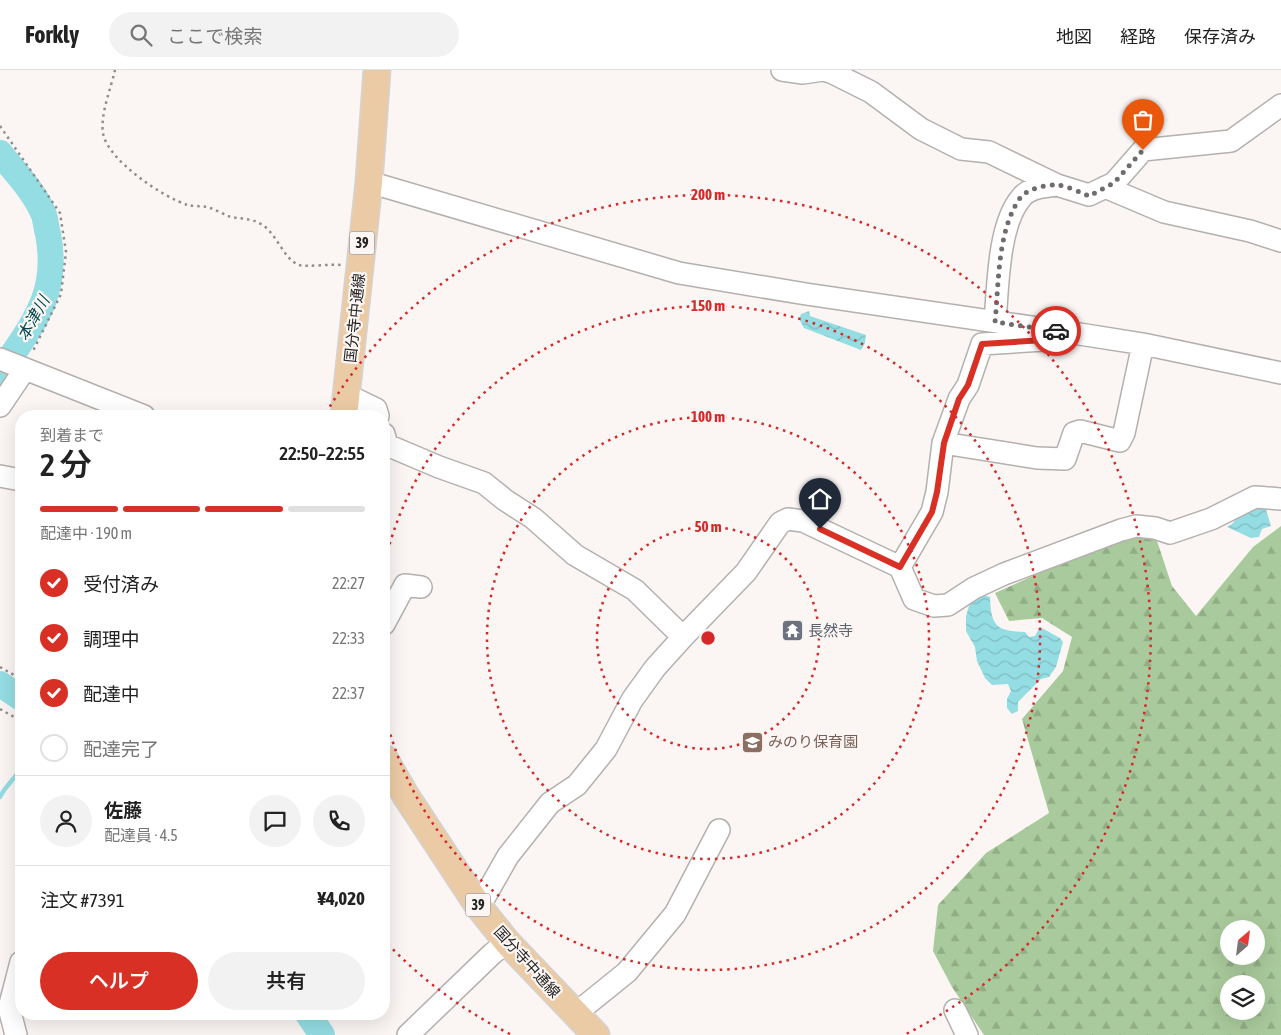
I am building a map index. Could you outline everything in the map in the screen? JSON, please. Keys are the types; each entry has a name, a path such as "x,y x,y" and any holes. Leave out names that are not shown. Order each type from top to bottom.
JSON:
{"main road":[{"name":"国分寺中通線","path":"346,406 377,70"},
{"name":"国分寺中通線","path":"390,768 479,907 507,942 596,1035"}],"street":[{"path":"782,70 803,73 823,70 832,71 871,92 921,129 961,149 989,152 1057,185 1089,196 1114,183 1143,150 1231,140 1281,105"},
{"path":"368,182 679,273 806,294 1143,344 1281,373"},
{"path":"995,322 1003,241 1010,219 1021,197 1034,188 1057,185"},
{"path":"1105,187 1164,212 1250,231 1281,241"},
{"path":"900,567 932,512 944,443 959,399 968,385 982,344 1044,340 1062,332"},
{"path":"944,443 1037,458 1065,459 1074,433 1080,431 1120,441 1124,433 1143,344"},
{"path":"0,406 14,365 129,410"},
{"path":"346,406 376,410"},
{"path":"390,446 484,483 505,500 533,518 575,555 635,590 683,636"},
{"path":"0,476 15,479"},
{"path":"479,907 508,856 550,803 577,786 606,749 632,700 655,668 683,636 746,572 780,523 788,519 803,521 900,567 914,599 934,606 948,605 974,588 1004,574 1121,530 1136,526 1155,528 1170,533 1211,519 1255,497 1281,499"},
{"path":"390,613 405,585 421,587"},
{"path":"575,1014 626,972 675,914 719,830"},
{"path":"408,1035 492,954 507,942"},
{"path":"15,985 9,1008 16,1035"},
{"path":"955,1010 967,1035"}],"path":[{"path":"115,70 102,122 103,136 123,164 165,196 189,205 209,207 231,217 246,218 262,224 276,238 291,260 301,266 328,264 360,266"},
{"path":"0,126 60,213 66,252 61,294 14,365"},
{"path":"0,667 15,676"},
{"path":"0,709 15,718"}],"green space":[{"path":"1281,526 1281,1035 984,1035 952,987 933,951 938,905 986,853 1049,813 1022,719 1063,671 1072,637 1042,618 1009,621 995,593 1122,536 1156,538 1172,586 1196,616 1253,547"}],"water":[{"path":"809,311 810,316 866,335 865,343 861,350 804,328 799,319 801,314"},
{"path":"1260,504 1265,506 1271,526 1262,529 1259,537 1251,538 1227,527 1237,518"},
{"path":"983,595 990,597 994,621 1001,628 1025,632 1029,637 1035,636 1040,627 1060,638 1063,642 1056,667 1049,677 1041,679 1018,702 1018,711 1012,714 1007,708 1007,699 1011,691 1008,684 992,685 985,678 977,661 975,647 966,631 966,616 969,606 974,598"}],"waterway":[{"name":"本津川","path":"0,153 24,182 44,215 51,256 50,275 40,309 0,373"},
{"name":"本津川","path":"0,684 15,694"},
{"path":"0,797 15,776"},
{"name":"本津川","path":"312,1020 322,1035"}],"way so far":[{"path":"1056,331 995,322 1003,241 1010,219 1021,197 1034,188 1057,185 1089,196 1114,183 1143,150"}],"place":[{"name":"長然寺","path":"792,631"},
{"name":"みのり保育園","path":"752,742"}],"route":[{"path":"820,529 900,567 932,512 944,443 959,399 968,385 982,344 1044,340 1062,332 1056,331"}]}
